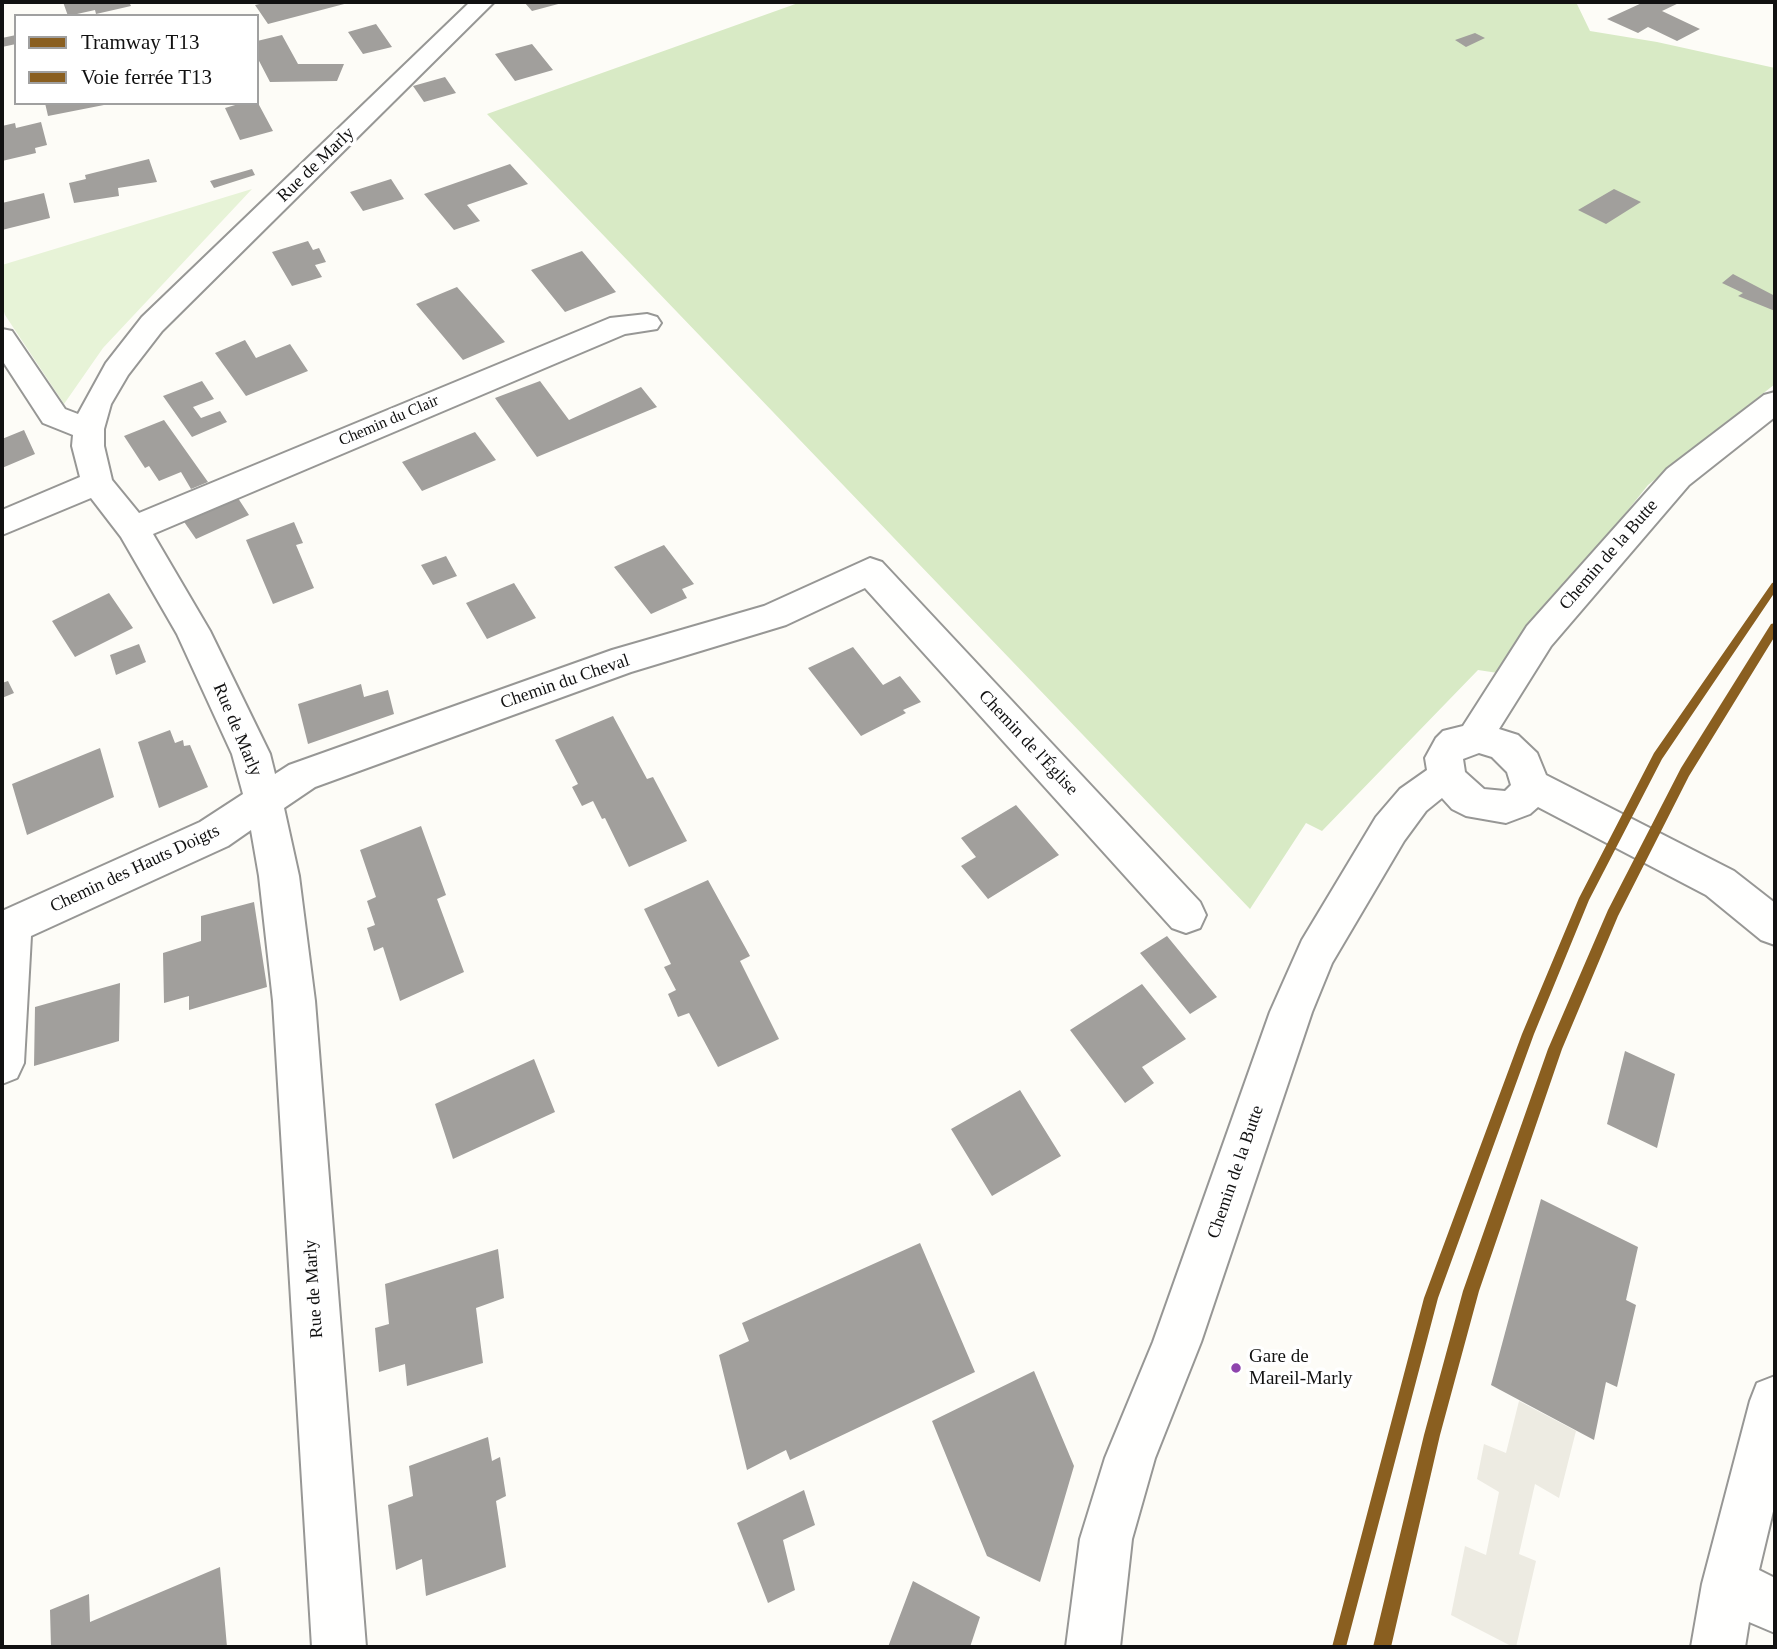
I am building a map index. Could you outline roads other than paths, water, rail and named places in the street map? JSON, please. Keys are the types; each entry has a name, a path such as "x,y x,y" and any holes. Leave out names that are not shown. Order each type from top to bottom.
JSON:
{"street":[{"name":"Rue de Marly","path":"339,1647 294,1001 279,876 264,801 251,754 193,631 133,529 97,483 88,446 89,429 96,404 116,370 152,324 483,2"},
{"name":"Chemin du Clair","path":"133,529 620,325 647,323"},
{"path":"2,338 54,416 89,429"},
{"name":"Chemin de la Butte","path":"1479,738 1481,725 1539,635 1678,477 1775,402"},
{"path":"2,523 97,483"},
{"name":"Chemin du Cheval","path":"264,801 302,776 600,668 774,616 870,570"},
{"name":"Chemin de l'Église","path":"870,570 1186,915"},
{"path":"1479,738 1505,746 1524,764 1530,785 1526,795 1517,803 1493,808 1465,798 1447,778 1444,758 1448,749 1456,742 1479,738"},
{"name":"Chemin de la Butte","path":"1094,1626 1106,1539 1130,1458 1177,1342 1291,1012 1316,953 1390,829 1413,800 1432,784 1447,778"},
{"path":"1530,785 1720,883 1775,927"},
{"name":"Chemin des Hauts Doigts","path":"6,928 214,834 264,801"},
{"path":"2,1063 6,928"},
{"path":"1718,1647 1729,1584 1775,1401"},
{"path":"1729,1584 1775,1606"}],"tram line":[{"name":"T13","path":"1339,1647 1431,1298 1528,1034 1584,898 1658,756 1775,585"}],"rail line":[{"name":"T13","path":"1382,1647 1432,1435 1471,1291 1555,1049 1613,914 1685,772 1775,627"}],"place":[{"name":"Gare de Mareil-Marly","path":"1236,1368"}]}
